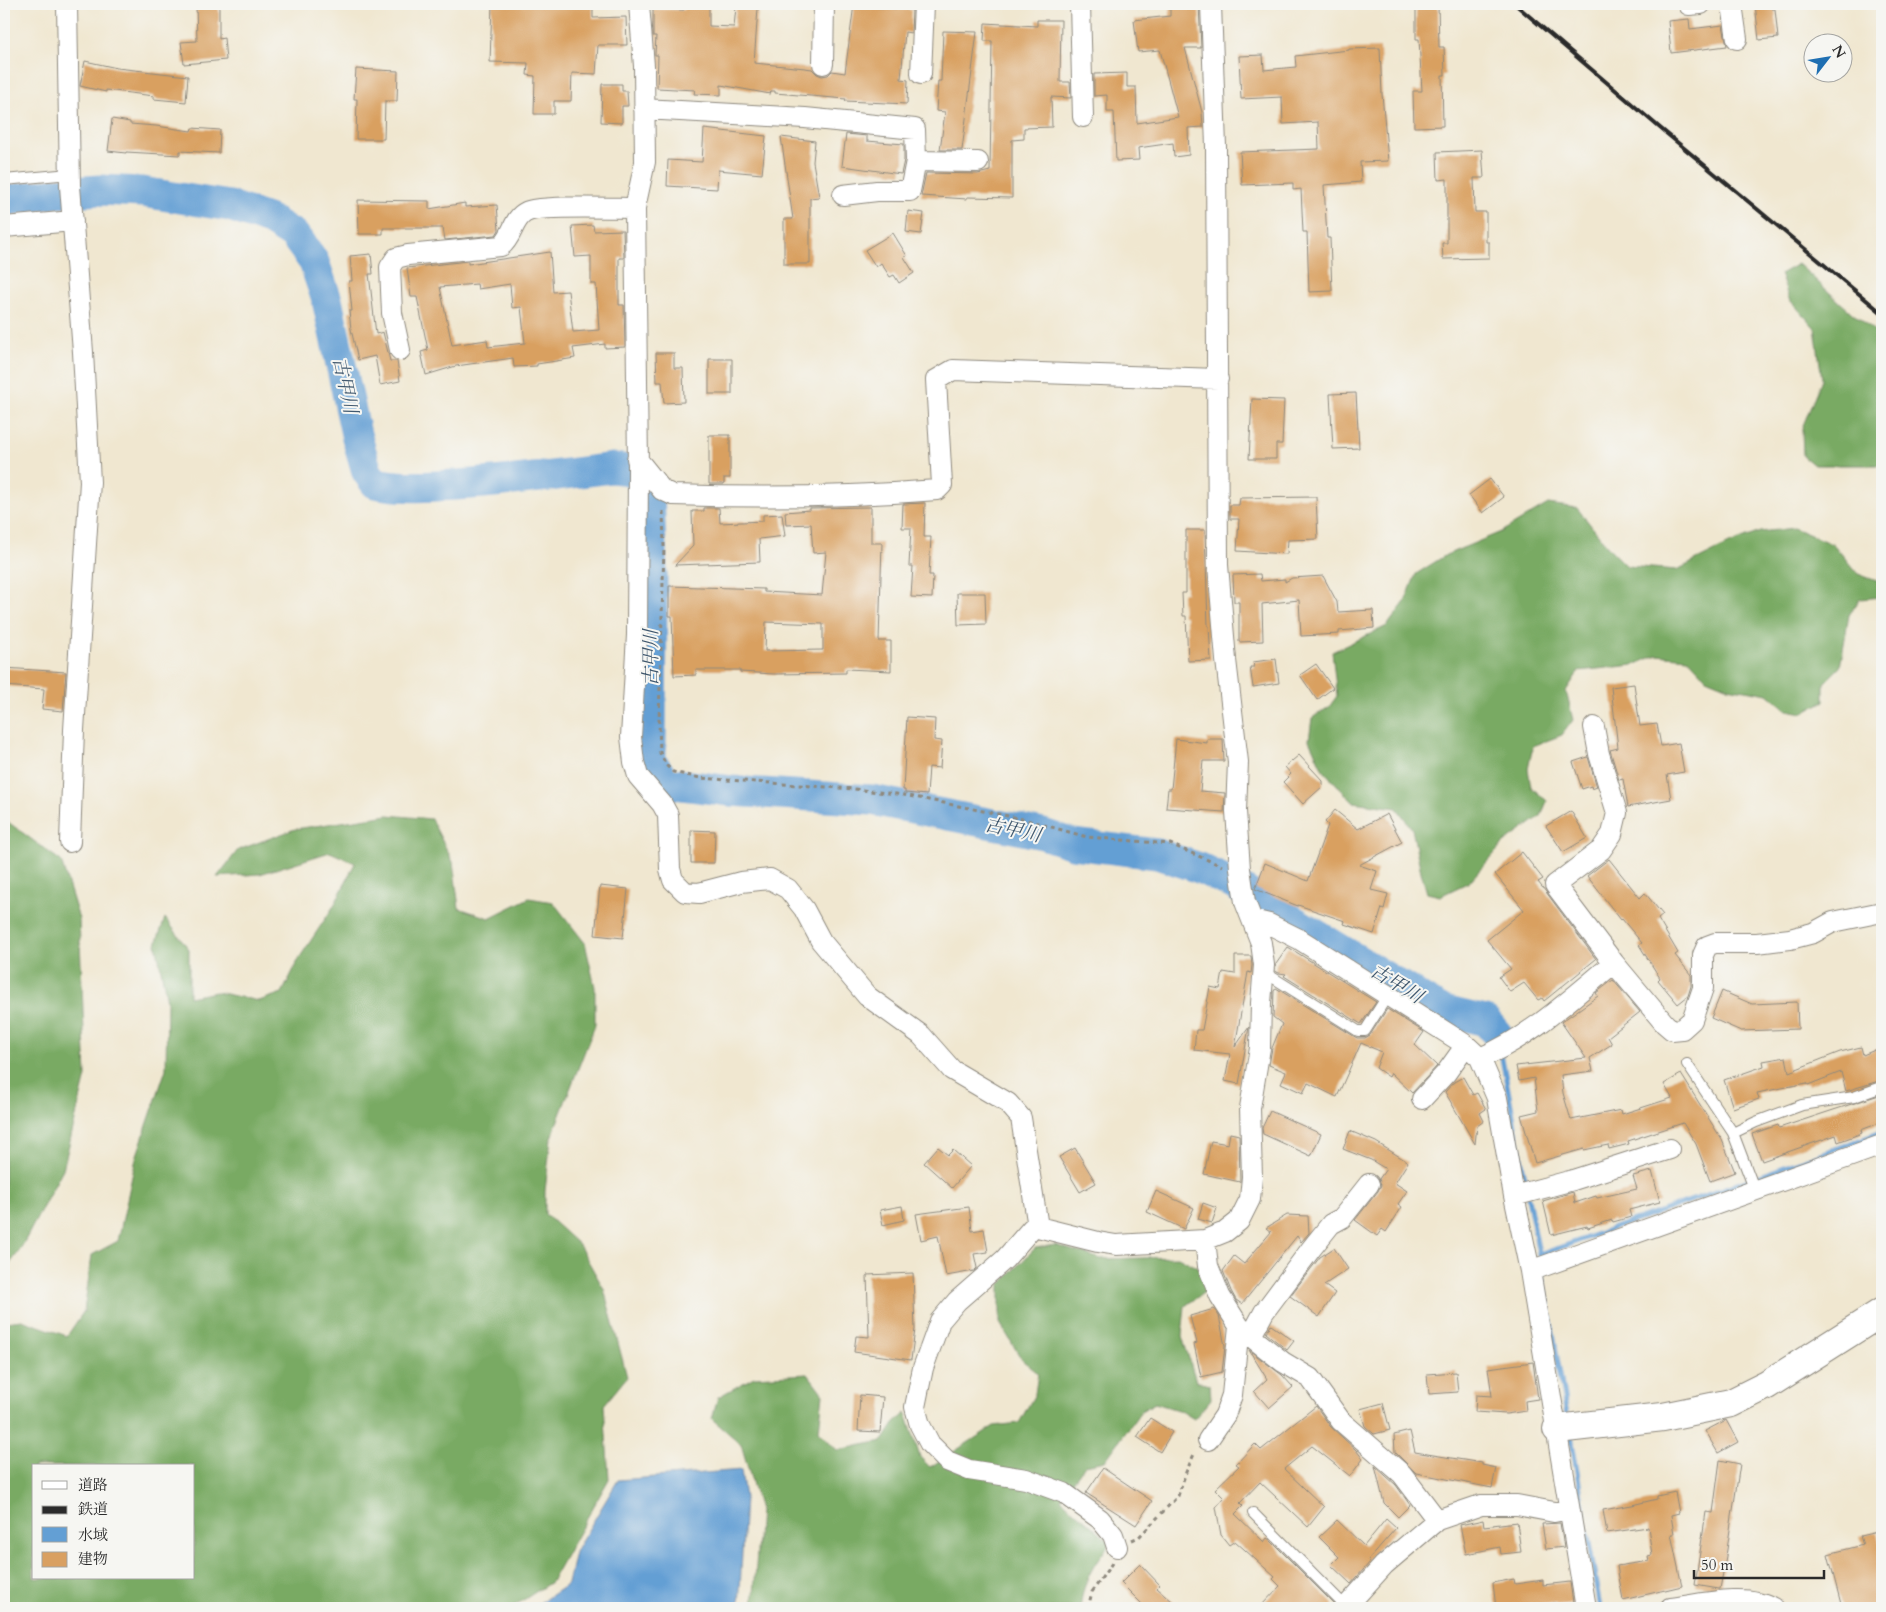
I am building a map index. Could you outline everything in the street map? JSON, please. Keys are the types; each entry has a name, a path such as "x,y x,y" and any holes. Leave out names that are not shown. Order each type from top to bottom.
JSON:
{"street":[{"path":"68,4 71,196 83,352 90,482 74,730 70,842"},
{"path":"639,4 644,66 644,162 635,208 638,459 637,635 632,737 634,762 638,776 662,804 668,815 670,869 673,880 685,892 699,893 741,882 770,879 788,889 804,909 821,941 867,996 921,1035 952,1070 1008,1103 1021,1118 1038,1227"},
{"path":"823,64 824,4"},
{"path":"921,74 924,4"},
{"path":"1080,4 1083,117"},
{"path":"1117,1547 1113,1535 1100,1519 1064,1493 1026,1479 969,1470 947,1462 930,1444 920,1425 915,1407 923,1368 940,1321 957,1301 1005,1259 1032,1228 1038,1227 1116,1245 1205,1240 1225,1232 1239,1222 1250,1199 1252,1177 1250,1108 1260,1048 1264,965 1261,943 1245,902 1240,869 1236,811 1238,762 1226,660 1218,566 1216,147 1211,4"},
{"path":"1732,4 1737,39"},
{"path":"644,109 805,118 915,129 916,160 910,191 877,191 843,195"},
{"path":"916,160 978,162"},
{"path":"4,227 71,196"},
{"path":"400,350 392,313 390,267 396,258 408,255 500,246 508,240 515,223 525,212 542,209 635,208"},
{"path":"638,459 662,490 672,494 754,498 843,496 937,490 942,484 936,380 953,370 1218,378"},
{"path":"1594,727 1599,754 1617,813 1612,834 1601,850 1555,884 1614,963 1672,1030 1682,1029 1692,1020 1703,988 1703,955 1707,946 1715,943 1757,943 1790,939 1813,933 1833,922 1882,912"},
{"path":"1252,920 1269,924 1299,939 1473,1051 1497,1098 1514,1196 1530,1271 1586,1608"},
{"path":"1422,1099 1446,1073 1473,1051 1509,1045 1529,1032 1614,963"},
{"path":"1530,1271 1882,1145"},
{"path":"1514,1196 1573,1180 1670,1148"},
{"path":"1208,1440 1225,1414 1232,1395 1245,1331 1264,1312 1331,1224 1342,1218 1369,1184"},
{"path":"1205,1240 1208,1266 1220,1296 1245,1331 1283,1362 1310,1378 1341,1421 1402,1474 1437,1520"},
{"path":"1557,1428 1663,1417 1731,1403 1767,1385 1882,1312"},
{"path":"1346,1607 1384,1565 1437,1520 1481,1505 1518,1504 1554,1512 1569,1509"},
{"path":"1671,1608 1747,1599 1773,1608"}],"lane":[{"path":"4,180 71,196"},
{"path":"1263,976 1272,977 1358,1031 1365,1031 1388,996"},
{"path":"1687,1064 1733,1133 1755,1191"},
{"path":"1733,1133 1756,1122 1802,1105 1854,1097 1882,1086"},
{"path":"1253,1513 1346,1607"}],"path":[{"path":"662,490 664,547 659,721 660,753 666,765 674,772 700,778 854,788 904,794 1023,819 1087,837 1170,844 1229,868 1240,869"},
{"path":"1088,1608 1092,1592 1112,1564 1117,1547 1139,1537 1178,1496 1194,1453 1208,1440"}],"green space":[{"path":"1798,264 1852,313 1882,336 1882,465 1814,465 1803,456 1802,428 1822,379 1815,328 1789,299 1780,274"},
{"path":"1548,504 1577,508 1609,548 1627,566 1677,570 1729,544 1760,532 1794,528 1834,545 1858,574 1882,583 1882,597 1860,599 1849,615 1840,667 1824,683 1824,701 1803,713 1787,710 1768,694 1728,687 1706,678 1688,658 1657,655 1634,665 1579,671 1566,691 1573,720 1562,735 1533,746 1528,769 1531,787 1547,801 1541,816 1504,843 1469,882 1440,896 1427,893 1412,829 1397,808 1353,802 1323,770 1309,740 1312,718 1329,707 1337,696 1332,652 1387,626 1405,602 1416,574 1446,555 1501,532"},
{"path":"388,815 431,819 453,862 459,908 489,918 529,898 553,902 585,943 595,987 595,1025 551,1138 545,1191 545,1214 579,1245 604,1289 627,1377 604,1405 609,1479 551,1582 511,1608 4,1608 4,1322 22,1320 67,1336 84,1311 92,1255 118,1241 136,1158 166,1069 167,1001 156,944 165,918 189,949 189,997 216,992 259,1001 282,993 300,957 335,904 355,863 330,852 260,874 217,877 238,850 295,829"},
{"path":"4,819 61,861 79,919 86,1076 63,1169 20,1250 4,1272"},
{"path":"1055,1245 1101,1259 1178,1257 1197,1267 1206,1291 1185,1306 1182,1336 1196,1381 1210,1384 1211,1399 1194,1419 1181,1411 1155,1403 1141,1411 1105,1461 1085,1465 1061,1499 1111,1543 1090,1573 1080,1608 753,1608 760,1510 741,1444 712,1419 718,1397 754,1377 808,1374 823,1394 819,1431 837,1450 883,1441 894,1424 906,1413 920,1457 930,1467 994,1426 1019,1423 1035,1394 1038,1373 1022,1360 1000,1323 1000,1285 1035,1248"}],"water":[{"path":"741,1470 745,1498 739,1608 532,1608 568,1584 575,1552 618,1480"}],"building":[{"path":"196,4 219,4 219,39 224,38 226,60 184,64 181,42 197,41"},
{"path":"492,4 593,4 593,18 626,17 627,45 598,45 596,74 572,73 571,101 554,101 554,114 534,114 535,76 527,75 528,63 490,62"},
{"path":"685,4 709,4 709,26 734,27 736,7 758,8 754,63 812,69 822,76 828,75 832,71 845,73 854,4 871,4 871,7 912,10 911,33 905,32 901,79 908,80 907,104 845,101 846,99 775,93 775,91 771,91 770,94 721,85 721,95 694,94 695,90 657,88 658,55 655,55 656,36 653,36 653,9 684,10"},
{"path":"1170,4 1199,4 1201,48 1185,48 1202,112 1203,127 1188,128 1189,155 1174,157 1173,143 1138,148 1139,160 1116,161 1114,112 1107,112 1107,95 1094,96 1094,74 1127,73 1127,87 1136,87 1137,123 1178,117 1160,50 1138,52 1134,20 1170,16"},
{"path":"1416,4 1438,4 1439,47 1444,47 1445,75 1442,75 1443,126 1414,127 1413,91 1422,91 1419,39 1416,39"},
{"path":"1755,4 1772,4 1772,9 1775,9 1778,38 1759,40"},
{"path":"1689,19 1690,29 1723,25 1727,46 1671,53 1668,21"},
{"path":"1037,20 1061,20 1060,82 1070,82 1071,98 1051,97 1052,127 1024,128 1024,139 1012,140 1012,198 967,197 967,199 921,196 926,173 978,174 990,171 992,41 984,41 985,23 1037,26"},
{"path":"943,31 977,32 962,150 940,150 945,112 936,111 938,81 941,81"},
{"path":"1380,48 1388,161 1360,162 1361,182 1324,185 1327,238 1330,238 1332,291 1309,292 1307,232 1303,232 1301,189 1293,190 1293,183 1242,185 1240,152 1319,149 1318,122 1283,124 1282,97 1241,99 1239,56 1263,55 1264,70 1296,67 1295,56 1349,49"},
{"path":"85,61 117,68 188,76 186,102 154,99 154,96 106,90 106,92 80,86"},
{"path":"356,69 398,71 397,101 385,101 384,139 356,139 357,99 354,99"},
{"path":"602,84 622,84 622,91 627,91 628,106 622,106 622,123 601,122"},
{"path":"112,119 130,122 130,124 191,131 192,128 220,130 219,153 180,151 180,155 108,151"},
{"path":"704,129 766,136 762,174 718,170 717,189 667,186 668,160 702,162"},
{"path":"846,134 867,136 867,141 904,144 904,160 901,174 842,166"},
{"path":"781,137 815,141 813,162 819,197 810,198 810,264 784,264 784,219 793,219"},
{"path":"1482,150 1484,178 1474,178 1475,212 1486,212 1486,242 1489,242 1489,258 1443,259 1442,243 1447,243 1447,179 1438,180 1437,152"},
{"path":"358,200 429,201 429,209 465,203 465,207 497,205 499,230 496,235 445,240 443,228 383,228 383,234 359,234"},
{"path":"908,211 924,213 921,234 906,232"},
{"path":"593,225 594,231 623,230 624,258 619,258 619,305 624,305 625,347 605,348 605,344 573,348 575,358 537,364 537,366 514,367 513,358 456,366 426,375 421,352 428,350 417,297 411,297 407,268 468,261 468,264 550,252 553,292 568,291 573,332 599,330 596,284 591,284 591,256 575,257 572,226","holes":["477,284 478,289 510,284 512,308 521,307 525,343 488,347 487,340 452,345 440,287"]},
{"path":"893,233 907,256 904,257 914,273 899,283 894,275 890,277 881,263 876,267 865,250"},
{"path":"371,254 373,274 369,274 376,334 383,332 390,361 397,361 400,381 380,385 375,356 358,360 349,311 352,311 349,281 352,281 350,256"},
{"path":"656,353 674,353 674,368 683,368 684,402 664,403 662,382 657,382"},
{"path":"709,359 732,359 732,394 709,394"},
{"path":"1356,393 1359,448 1333,449 1330,394"},
{"path":"1252,399 1284,400 1282,444 1276,444 1276,459 1249,459"},
{"path":"709,435 730,435 730,478 724,478 724,484 709,484"},
{"path":"1490,479 1504,497 1483,513 1469,495"},
{"path":"1316,497 1318,539 1288,540 1287,554 1237,551 1239,519 1230,519 1230,505 1239,505 1240,498"},
{"path":"925,503 924,537 931,537 929,575 933,575 932,598 911,597 913,566 909,566 911,528 902,528 903,504"},
{"path":"871,507 871,543 882,543 879,641 891,641 891,671 846,669 846,673 774,674 740,672 740,670 696,670 696,675 674,676 672,616 669,616 669,586 764,589 764,592 822,595 826,552 813,553 811,524 786,525 785,512 810,510 810,508","holes":["766,622 823,624 823,650 765,651"]},
{"path":"704,508 719,508 720,523 763,521 763,515 782,514 785,536 759,539 760,562 675,565 693,546 692,511 704,511"},
{"path":"1186,530 1205,530 1211,660 1188,661 1186,616 1183,616 1182,593 1186,593"},
{"path":"1260,574 1261,581 1285,579 1285,582 1292,578 1323,576 1337,602 1338,612 1373,610 1374,628 1339,631 1339,634 1301,636 1299,600 1262,604 1263,641 1239,642 1239,602 1234,602 1233,575"},
{"path":"957,593 985,593 986,624 958,625"},
{"path":"1276,659 1279,683 1253,687 1250,667 1254,667 1253,662"},
{"path":"1316,664 1333,688 1317,700 1300,675"},
{"path":"4,668 66,672 63,711 42,709 44,689 4,686"},
{"path":"1634,684 1640,726 1657,724 1661,746 1679,743 1684,772 1667,775 1671,799 1628,807 1623,779 1619,780 1610,750 1618,748 1611,687"},
{"path":"907,717 935,719 934,740 942,741 940,768 929,767 927,795 905,793 905,790 903,790"},
{"path":"1176,739 1207,743 1207,739 1223,739 1224,761 1203,761 1200,791 1225,793 1224,812 1166,808 1168,789 1171,789"},
{"path":"1299,755 1323,781 1323,786 1303,804 1283,782 1291,774 1285,767"},
{"path":"1588,757 1597,787 1592,789 1591,786 1582,789 1573,762"},
{"path":"1335,810 1358,829 1387,814 1402,842 1359,865 1377,871 1371,890 1388,894 1374,934 1344,924 1345,921 1298,906 1255,889 1265,863 1308,881 1328,825 1325,822"},
{"path":"1571,811 1587,838 1563,852 1546,826"},
{"path":"691,830 715,831 714,863 691,863"},
{"path":"1522,852 1543,879 1538,882 1596,959 1544,1001 1542,998 1538,1000 1524,983 1510,992 1499,977 1511,969 1487,940 1524,910 1495,874"},
{"path":"1609,859 1640,898 1645,893 1663,915 1658,919 1678,953 1675,955 1691,975 1691,986 1688,996 1678,1004 1658,980 1660,978 1639,945 1642,943 1621,920 1587,876"},
{"path":"600,886 628,889 623,938 595,935"},
{"path":"1288,947 1376,1002 1361,1024 1284,976 1286,974 1275,971 1276,964"},
{"path":"1235,956 1251,956 1252,965 1251,973 1248,972 1235,1047 1249,1027 1239,1084 1225,1081 1230,1054 1194,1050 1196,1030 1202,1030 1210,987 1220,989 1223,972 1235,974"},
{"path":"1613,980 1640,1012 1608,1037 1612,1044 1590,1058 1593,1071 1561,1075 1563,1093 1571,1120 1621,1110 1622,1114 1672,1098 1664,1084 1681,1074 1722,1140 1735,1172 1710,1181 1696,1144 1683,1123 1628,1141 1629,1144 1609,1149 1608,1145 1584,1149 1535,1163 1521,1115 1538,1111 1534,1078 1519,1081 1516,1066 1586,1058 1561,1022 1598,996 1596,993"},
{"path":"1276,988 1357,1038 1365,1038 1370,1035 1387,1009 1424,1032 1415,1045 1437,1066 1412,1093 1391,1073 1389,1077 1376,1068 1382,1052 1361,1043 1337,1097 1308,1083 1303,1093 1281,1083 1286,1072 1269,1065 1272,1048 1282,1024 1273,1017 1274,991"},
{"path":"1722,991 1752,1004 1797,1002 1798,1029 1741,1031 1711,1018"},
{"path":"1861,1047 1863,1055 1882,1047 1882,1080 1846,1091 1841,1072 1808,1085 1807,1083 1757,1093 1759,1099 1733,1108 1724,1080 1764,1066 1763,1061 1786,1057 1789,1072 1840,1052"},
{"path":"1463,1077 1473,1095 1477,1093 1486,1109 1480,1113 1484,1121 1477,1126 1475,1144 1445,1092 1454,1082"},
{"path":"1882,1094 1882,1122 1861,1130 1862,1133 1838,1142 1836,1135 1762,1161 1752,1134 1778,1125 1779,1128"},
{"path":"1270,1111 1321,1134 1311,1156 1263,1134 1262,1128"},
{"path":"1350,1131 1376,1142 1408,1162 1395,1183 1407,1191 1398,1204 1402,1207 1386,1232 1382,1229 1377,1236 1355,1220 1378,1191 1381,1185 1379,1179 1386,1169 1371,1160 1343,1149"},
{"path":"1230,1133 1239,1135 1240,1182 1204,1174 1211,1141 1228,1144"},
{"path":"938,1147 948,1155 953,1150 971,1166 952,1188 924,1163"},
{"path":"1075,1148 1096,1183 1080,1192 1059,1157"},
{"path":"1652,1171 1660,1202 1629,1210 1631,1217 1551,1235 1543,1201 1573,1192 1575,1203 1596,1196 1597,1198 1637,1189 1633,1176"},
{"path":"1156,1191 1194,1208 1184,1229 1147,1212"},
{"path":"1203,1203 1217,1208 1212,1223 1198,1219"},
{"path":"902,1206 904,1220 883,1225 880,1210"},
{"path":"969,1207 972,1231 984,1229 988,1252 974,1254 977,1268 974,1271 946,1276 938,1236 921,1240 916,1214"},
{"path":"1287,1215 1308,1216 1309,1233 1301,1242 1297,1236 1242,1304 1236,1300 1223,1271 1234,1256 1244,1264 1271,1232 1266,1228"},
{"path":"1334,1248 1348,1269 1324,1285 1335,1293 1319,1317 1290,1296 1320,1257"},
{"path":"913,1273 915,1329 911,1360 854,1352 856,1336 869,1337 867,1275"},
{"path":"1214,1309 1219,1316 1225,1346 1222,1372 1201,1377 1194,1344 1197,1343 1190,1316"},
{"path":"1271,1325 1294,1341 1287,1350 1266,1333"},
{"path":"1249,1350 1282,1375 1293,1387 1269,1408 1254,1391 1267,1379"},
{"path":"1533,1362 1538,1399 1525,1401 1526,1411 1506,1414 1475,1412 1476,1395 1492,1396 1488,1368"},
{"path":"1456,1372 1458,1392 1429,1394 1427,1374"},
{"path":"860,1395 883,1397 880,1432 858,1431"},
{"path":"1383,1403 1390,1430 1374,1434 1365,1426 1360,1409"},
{"path":"1316,1406 1330,1426 1363,1459 1350,1476 1312,1446 1284,1469 1324,1507 1308,1527 1260,1482 1240,1503 1243,1506 1235,1514 1264,1542 1267,1538 1270,1540 1334,1604 1333,1608 1259,1608 1280,1586 1273,1579 1275,1577 1235,1541 1229,1545 1221,1535 1216,1507 1224,1498 1215,1489 1239,1466 1236,1464 1255,1444 1261,1450"},
{"path":"1150,1418 1172,1432 1160,1452 1137,1437"},
{"path":"1726,1420 1738,1442 1718,1453 1705,1431"},
{"path":"1410,1431 1415,1452 1482,1463 1482,1465 1496,1468 1492,1488 1416,1473 1395,1452 1394,1435"},
{"path":"1720,1460 1740,1464 1719,1589 1695,1585 1706,1512 1713,1513"},
{"path":"1375,1466 1396,1485 1410,1505 1398,1517 1384,1503"},
{"path":"1103,1468 1152,1501 1136,1525 1086,1493"},
{"path":"1675,1492 1679,1513 1671,1515 1674,1534 1671,1534 1682,1586 1623,1600 1617,1566 1649,1561 1648,1556 1652,1555 1648,1527 1607,1533 1603,1510 1657,1499 1657,1496"},
{"path":"1386,1519 1396,1528 1368,1560 1370,1562 1351,1584 1331,1565 1339,1557 1319,1537 1337,1520 1364,1546"},
{"path":"1483,1520 1484,1526 1517,1522 1521,1552 1501,1554 1500,1547 1466,1554 1460,1525"},
{"path":"1560,1523 1564,1547 1546,1549 1542,1524"},
{"path":"1877,1532 1882,1552 1882,1603 1864,1608 1842,1608 1828,1554 1863,1545 1860,1536"},
{"path":"1140,1564 1160,1585 1157,1588 1180,1608 1146,1608 1121,1583"},
{"path":"1514,1579 1515,1584 1543,1580 1543,1585 1570,1582 1573,1603 1496,1608 1493,1583"}],"waterway":[{"name":"古甲川","path":"4,201 57,193 100,190 142,192 230,206 270,220 294,235 314,262 327,300 356,434 367,472 375,483 405,487 456,485 612,468 631,470 649,491 652,573 651,761 666,783 731,791 872,800 1043,834 1073,844 1157,854 1197,867 1233,884 1440,1010 1486,1021 1497,1034"},
{"path":"1497,1034 1499,1044"},
{"path":"1501,1053 1527,1189"},
{"path":"1539,1255 1882,1132"},
{"path":"1528,1198 1541,1263"},
{"path":"1542,1271 1568,1421"},
{"path":"1571,1436 1600,1608"}],"railway":[{"path":"1515,4 1882,313"}]}
